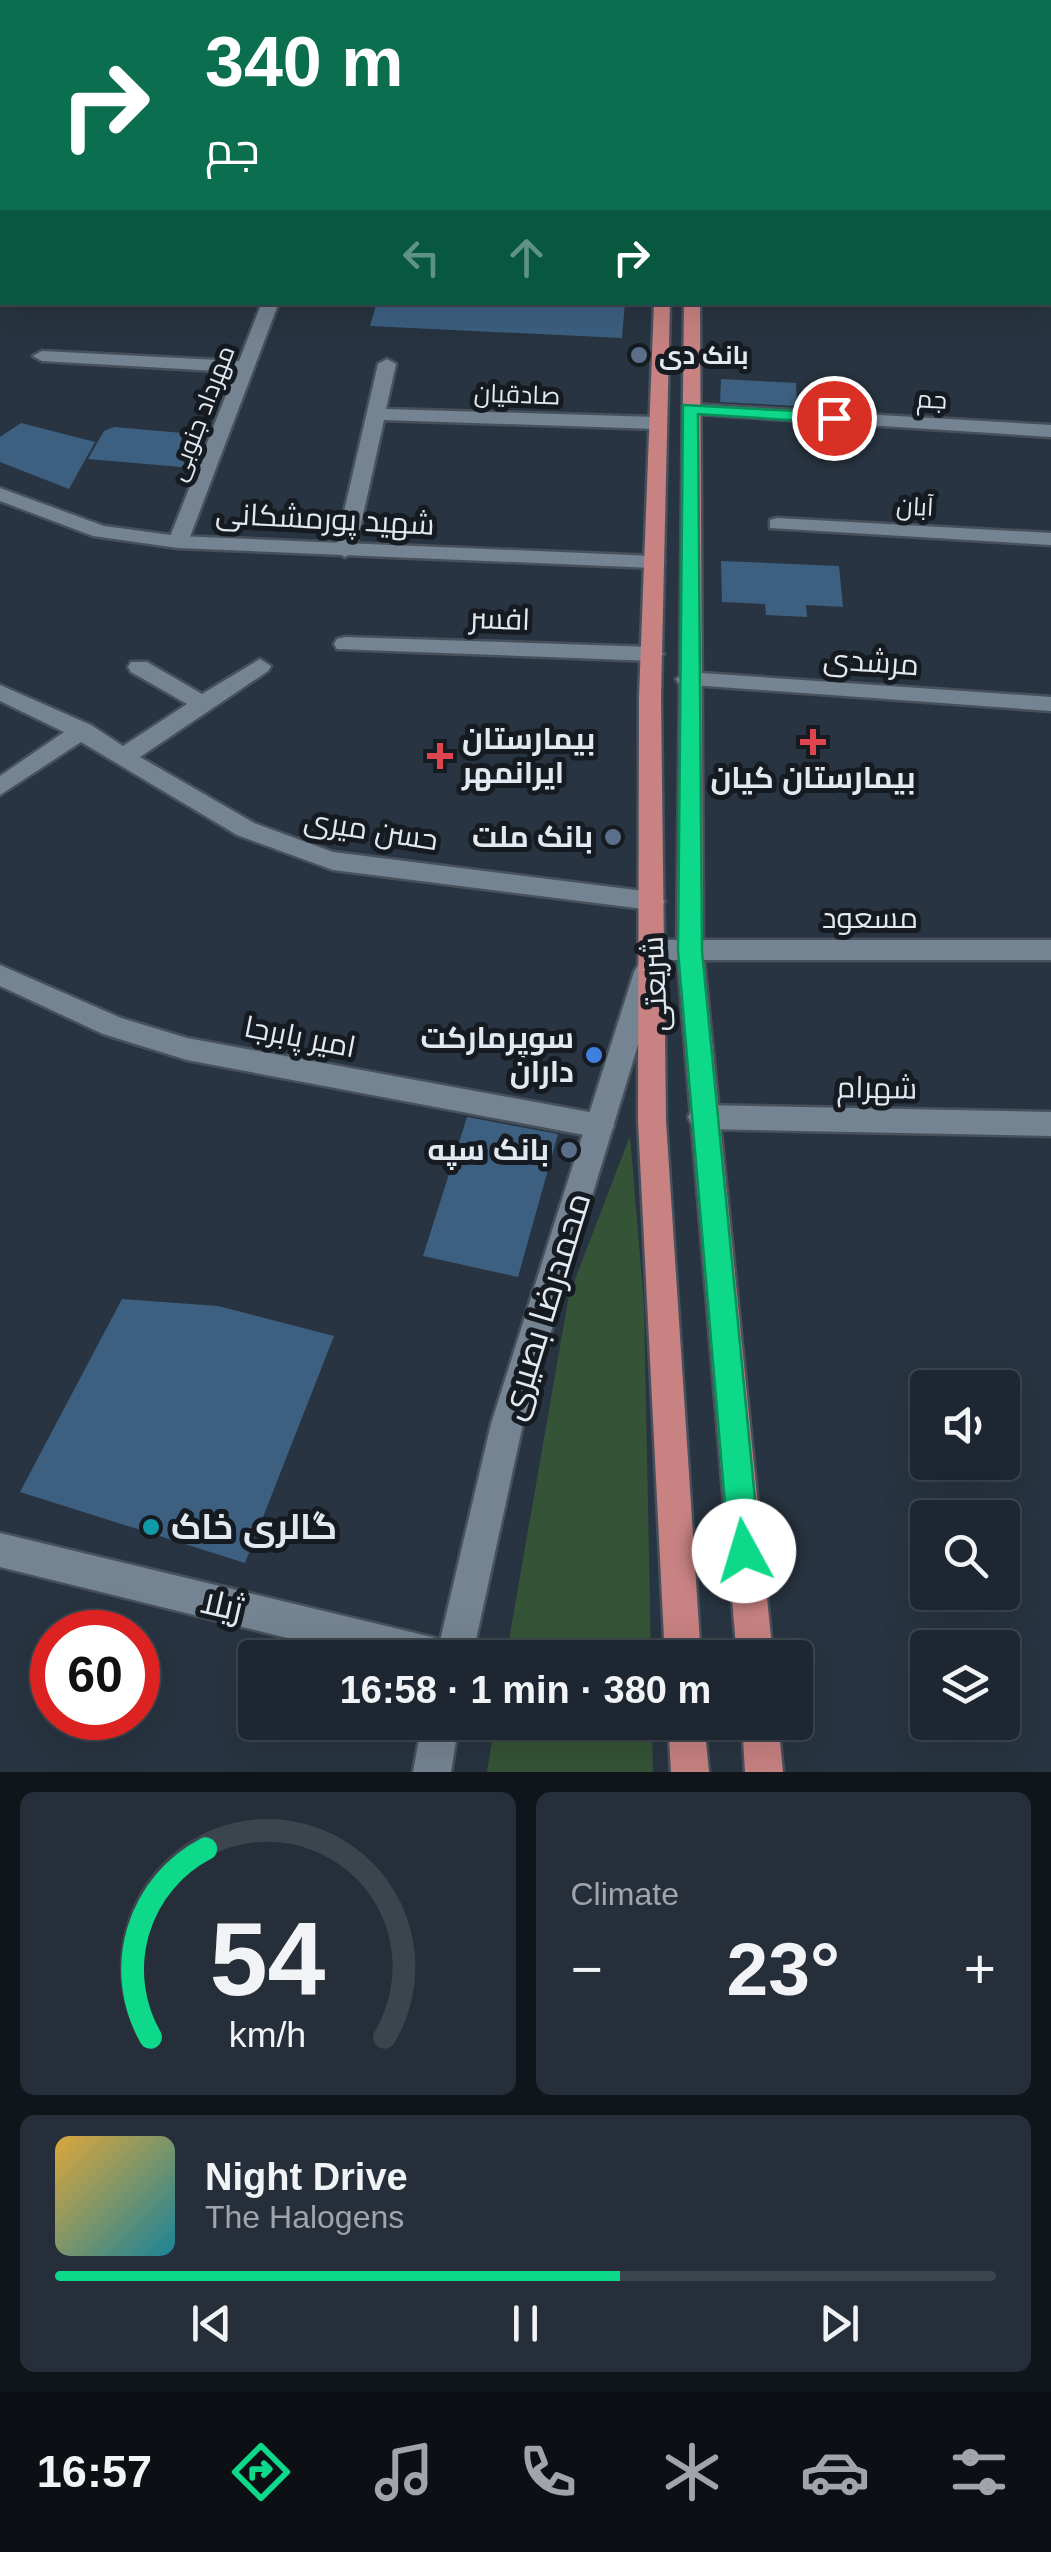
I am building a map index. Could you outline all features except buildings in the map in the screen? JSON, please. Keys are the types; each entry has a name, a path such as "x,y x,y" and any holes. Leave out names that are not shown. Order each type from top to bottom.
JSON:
{"main road":[{"name":"شریعتی","path":"662,305 654,562 652,1120 682,1640"},
{"name":"شریعتی","path":"692,305 690,951 752,1640"},
{"path":"687,1740 690,1772"},
{"path":"761,1740 764,1772"}],"street":[{"name":"مهرداد جنوبی","path":"178,542 270,305"},
{"path":"42,356 245,367"},
{"path":"346,552 387,364"},
{"name":"جم","path":"689,409 1051,431"},
{"name":"صادقیان","path":"376,414 656,423"},
{"name":"شهید پورمشکانی","path":"0,494 100,532 178,542 654,562"},
{"name":"آبان","path":"777,524 1051,539"},
{"name":"افسر","path":"345,644 653,654"},
{"path":"126,756 260,666"},
{"path":"138,667 203,704"},
{"name":"مرشدی","path":"688,679 1051,704"},
{"name":"حسن میری","path":"0,692 83,730 255,837 292,852 333,861 652,900"},
{"path":"0,787 83,730"},
{"name":"مسعود","path":"652,954 1051,950"},
{"name":"محمدرضا بصیری","path":"458,1640 507,1424 652,954"},
{"name":"امیر پابرجا","path":"0,975 114,1026 173,1045 600,1126"},
{"name":"شهرام","path":"702,1117 1051,1124"},
{"name":"ژیلا","path":"0,1550 370,1640"},
{"path":"432,1772 438,1740"}],"green space":[{"path":"630,1136 644,1305 651,1640 509,1640 569,1295"},
{"path":"492,1740 652,1740 653,1772 487,1772"}],"place":[{"name":"بانک دی","path":"639,355"},
{"name":"بیمارستان کیان","path":"813,742"},
{"name":"بیمارستان ایرانمهر","path":"440,756"},
{"name":"بانک ملت","path":"613,837"},
{"name":"سوپرمارکت داران","path":"594,1055"},
{"name":"بانک سپه","path":"569,1150"},
{"name":"گالری خاک","path":"151,1527"}],"route":[{"path":"744,1551 690,951 689,409 834,418"}]}
